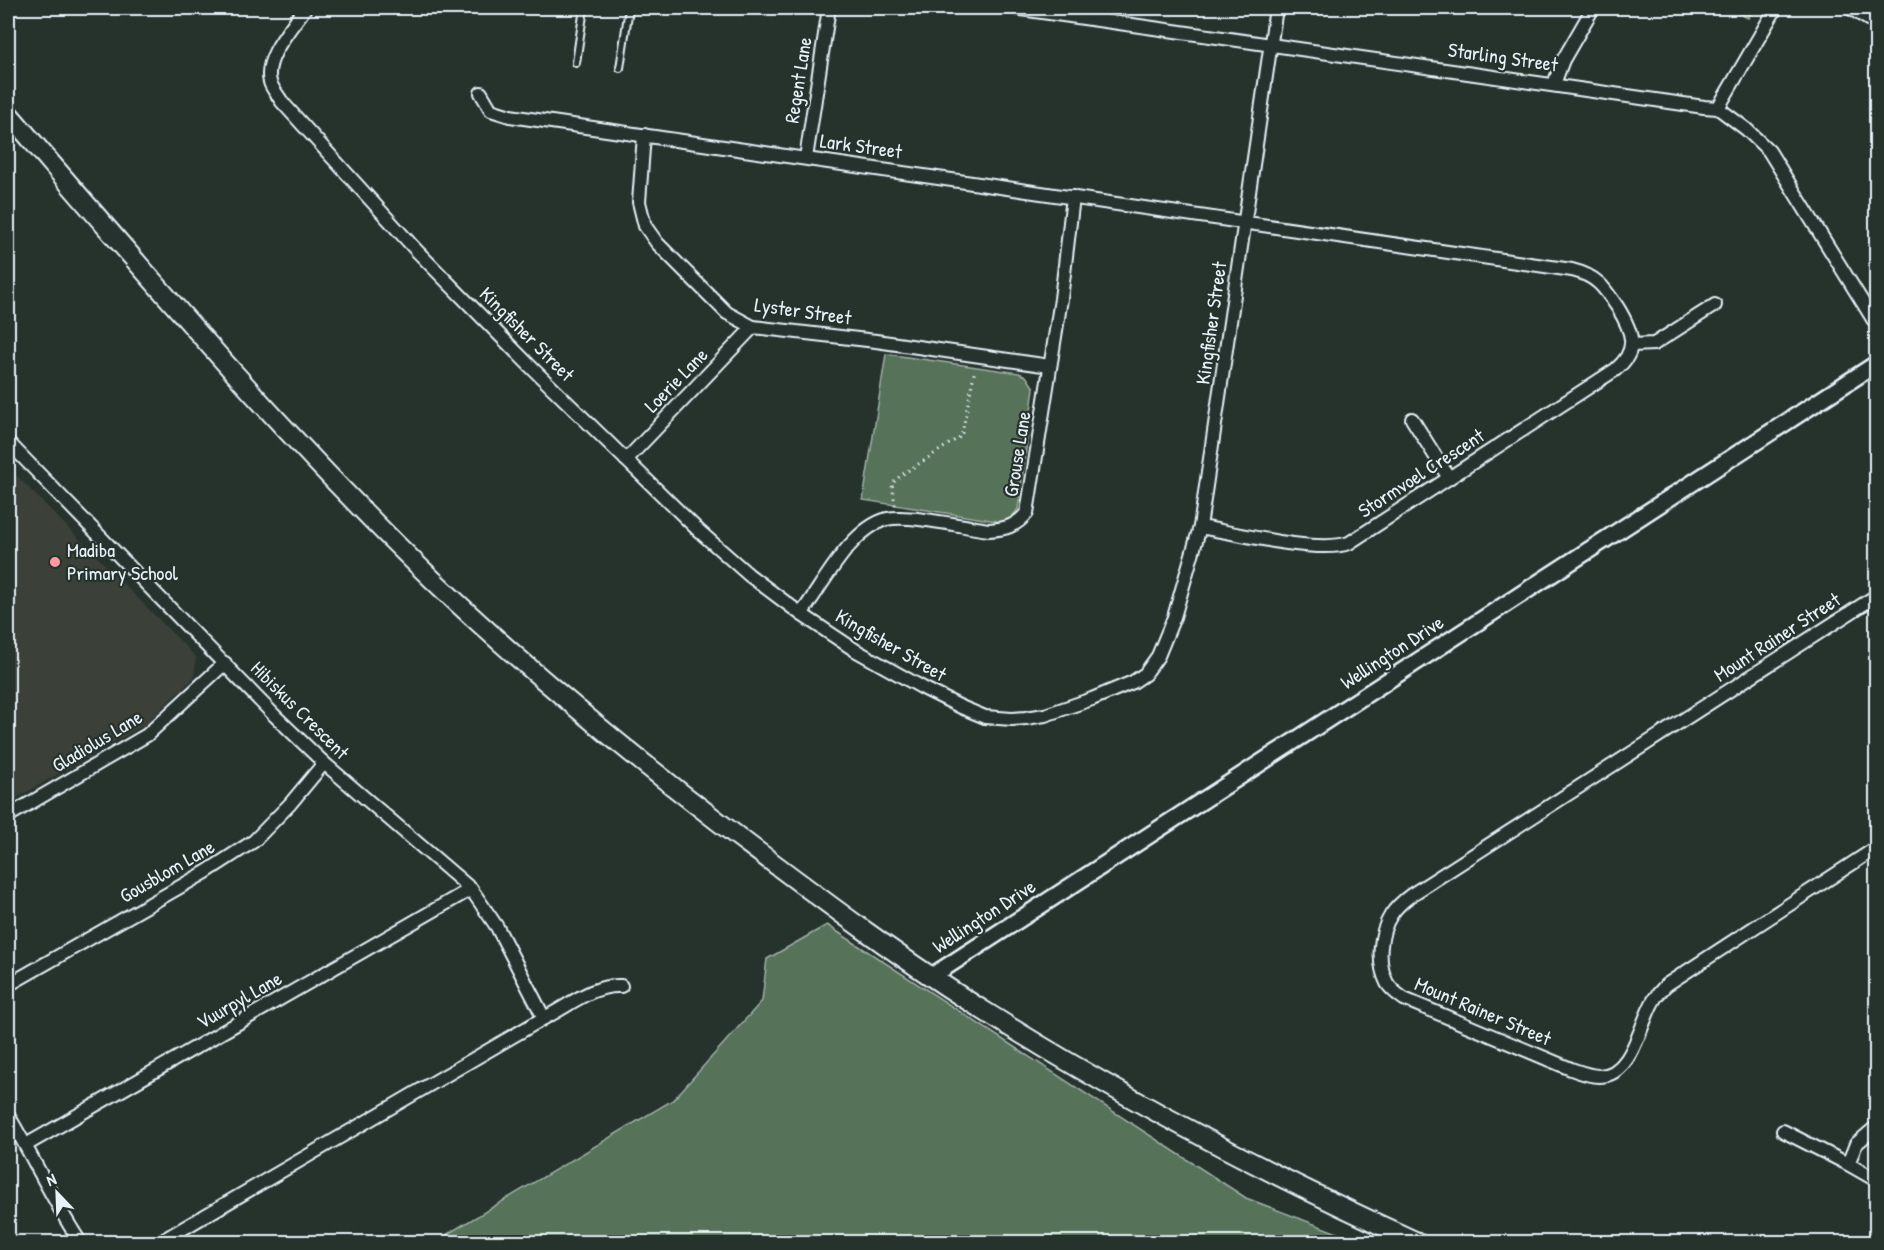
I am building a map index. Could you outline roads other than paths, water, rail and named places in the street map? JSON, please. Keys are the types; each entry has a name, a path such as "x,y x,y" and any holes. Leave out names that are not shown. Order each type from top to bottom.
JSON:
{"main road":[{"path":"8,113 142,269 353,502 436,583 603,732 835,910 985,1012 1164,1117 1314,1195 1417,1242"}],"street":[{"name":"Kingfisher Street","path":"305,8 269,63 270,81 282,102 416,250 626,460 699,531 749,575 801,614 855,650 961,707 985,717 1012,719 1045,715 1133,682 1151,668 1174,617 1200,527 1276,8"},
{"name":"Regent Lane","path":"806,158 829,8"},
{"name":"Starling Street","path":"1014,8 1718,108 1746,129 1768,151 1876,324"},
{"path":"1554,84 1563,60 1593,8"},
{"path":"1718,108 1776,8"},
{"path":"1850,8 1876,24"},
{"name":"Lark Street","path":"481,93 491,110 500,113 1246,222"},
{"name":"Lyster Street","path":"645,135 639,202 645,226 657,243 727,313 753,327 1050,366"},
{"name":"Grouse Lane","path":"801,614 854,538 873,525 889,519 905,519 1001,530 1015,526 1027,513 1073,197"},
{"path":"1246,222 1495,258 1587,274 1605,288 1629,326 1632,345 1654,344 1715,305"},
{"name":"Loerie Lane","path":"626,460 753,327"},
{"name":"Stormvoel Crescent","path":"1200,527 1310,546 1334,547 1357,538 1610,373 1623,362 1632,345"},
{"name":"Wellington Drive","path":"932,976 1876,364"},
{"path":"1412,419 1449,478"},
{"name":"Hibiskus Crescent","path":"8,442 324,764 471,889 496,927 544,1018"},
{"name":"Mount Rainer Street","path":"1876,596 1399,904 1385,926 1381,939 1384,974 1393,991 1404,999 1571,1069 1591,1075 1605,1076 1627,1059 1653,1001 1666,985 1876,848"},
{"name":"Gladiolus Lane","path":"8,816 147,735 225,663"},
{"name":"Gousblom Lane","path":"8,986 206,872 254,841 324,764"},
{"name":"Vuurpyl Lane","path":"26,1145 471,889"},
{"path":"160,1242 597,988 621,986"},
{"path":"8,1115 26,1145 45,1185 80,1242"},
{"path":"1848,1164 1857,1144 1876,1127"},
{"path":"1783,1131 1876,1180"}],"lane":[{"path":"576,63 584,8"},
{"path":"620,68 629,8"}],"place":[{"name":"Madiba Primary School","path":"55,562"}]}
